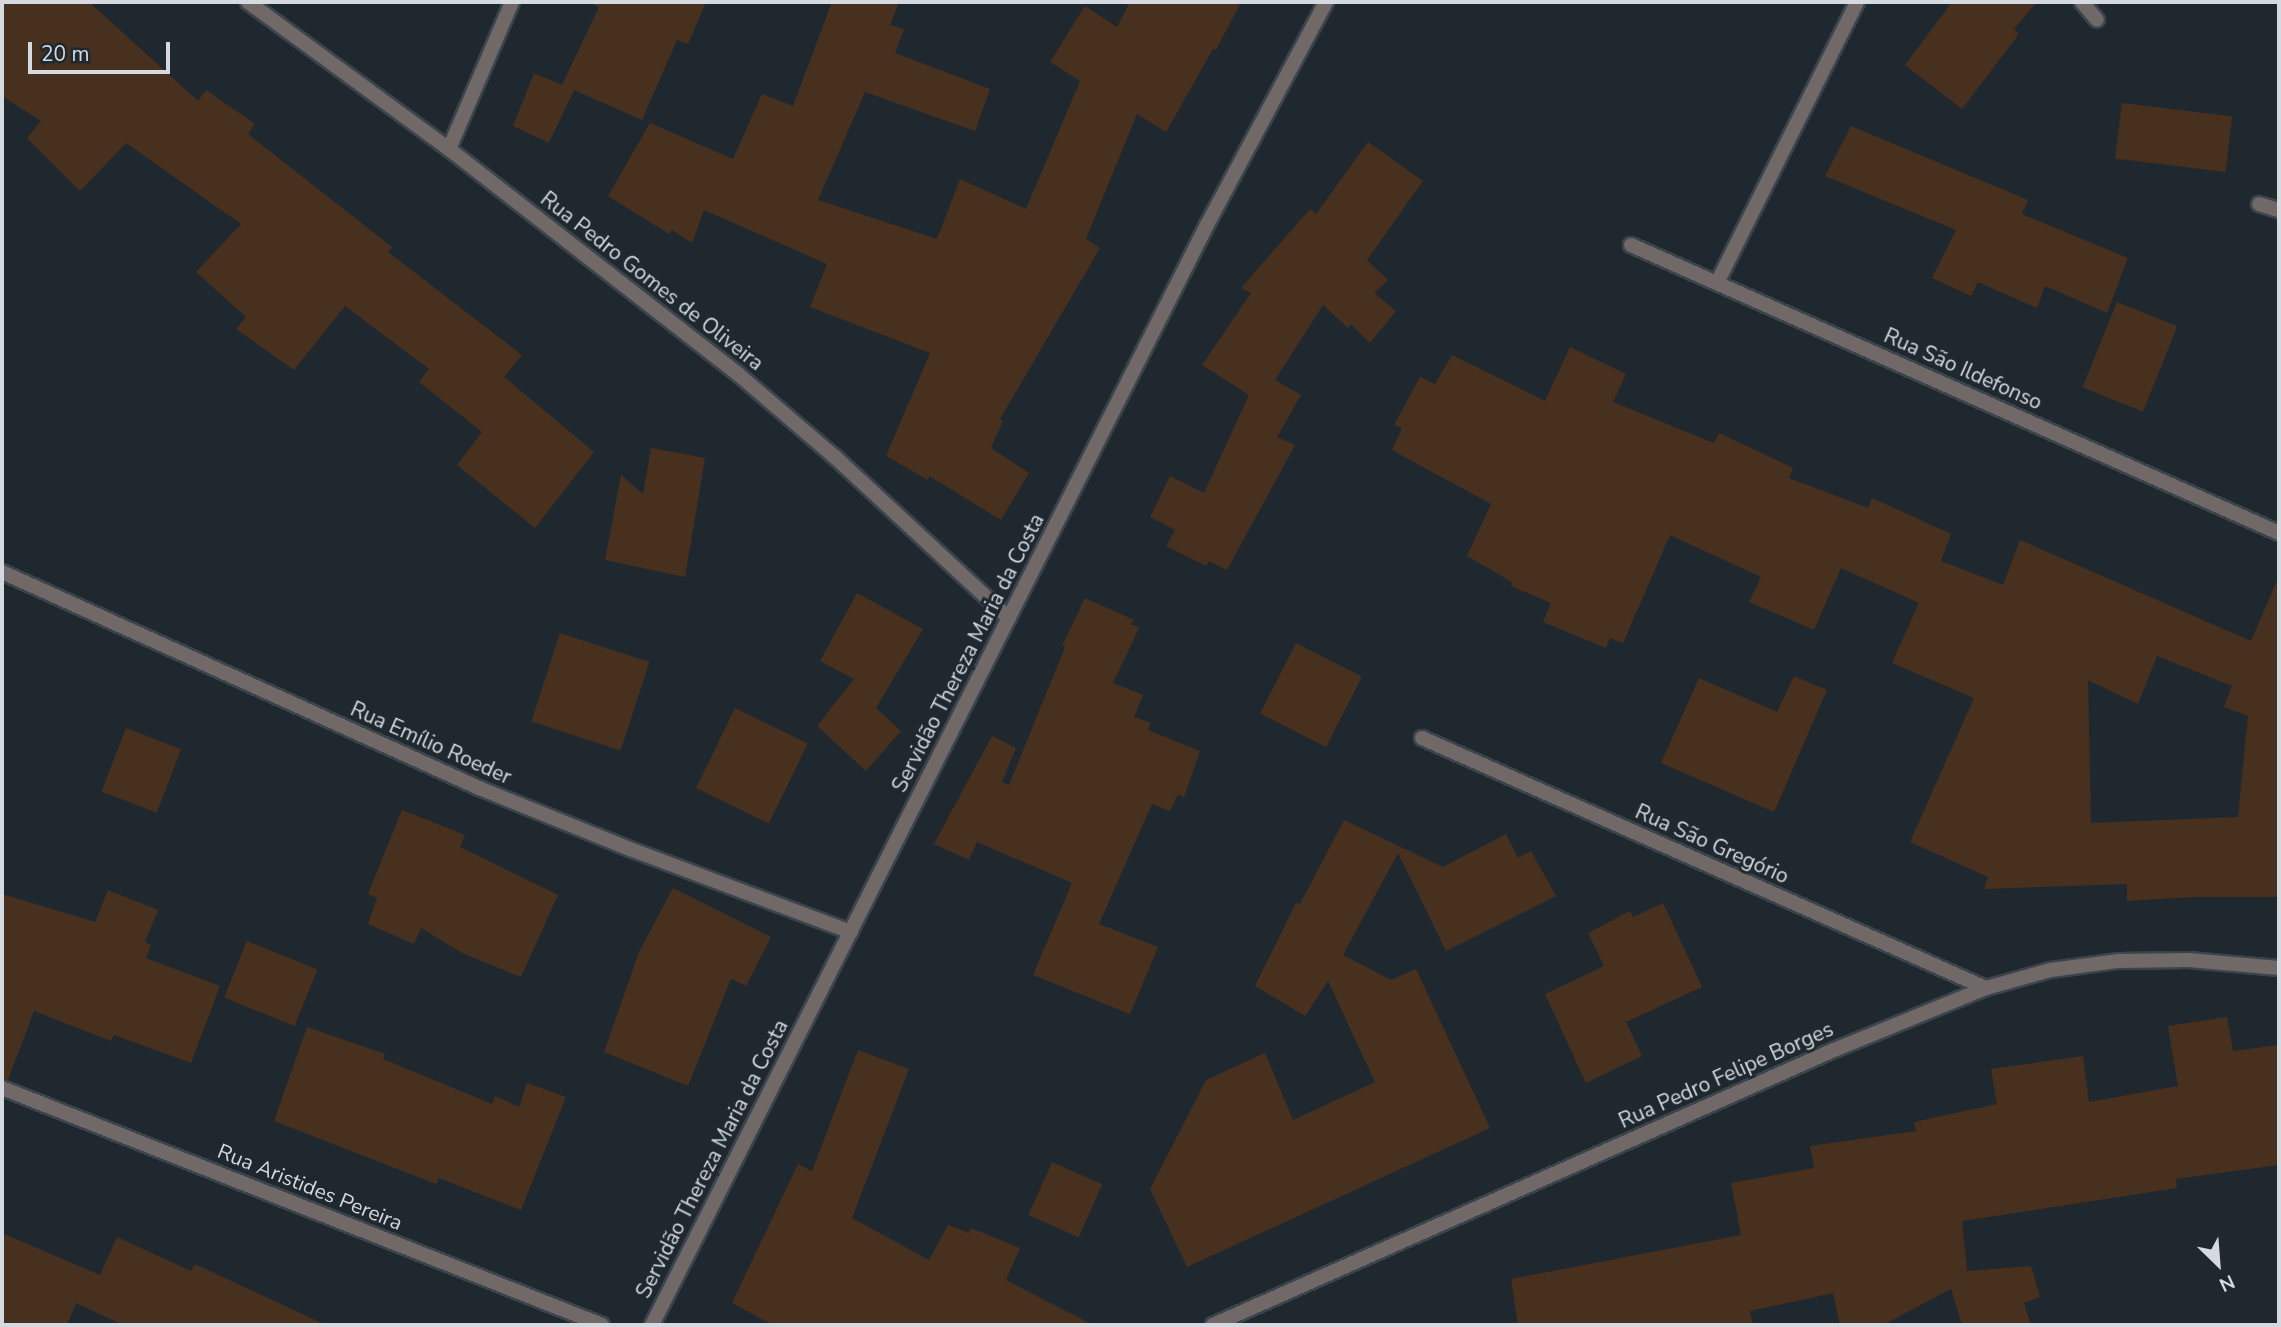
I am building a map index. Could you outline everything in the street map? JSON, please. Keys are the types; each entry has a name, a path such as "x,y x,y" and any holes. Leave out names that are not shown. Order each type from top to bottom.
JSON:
{"street":[{"name":"Rua Pedro Gomes de Oliveira","path":"248,2 449,149 738,374 835,457 1009,618"},
{"path":"449,149 512,2"},
{"name":"Servidão Thereza Maria da Costa","path":"652,1325 1208,223 1326,2"},
{"path":"1717,283 1857,2"},
{"path":"2082,2 2097,20"},
{"path":"2259,204 2279,210"},
{"name":"Rua São Ildefonso","path":"1631,245 2279,533"},
{"name":"Rua Emílio Roeder","path":"2,572 491,793 630,849 851,932"},
{"name":"Rua São Gregório","path":"1422,738 1986,988"},
{"name":"Rua Pedro Felipe Borges","path":"1220,1324 1834,1050 1986,988 2051,970 2118,961 2189,960 2279,968"},
{"name":"Rua Aristides Pereira","path":"2,1088 602,1325"}],"building":[{"path":"2,2 89,2 198,101 206,90 255,124 248,134 392,247 388,252 522,355 504,377 594,452 535,528 457,465 482,432 419,382 429,369 345,306 294,370 236,329 246,317 196,272 241,224 126,143 80,191 27,138 41,121 2,96"},
{"path":"588,2 706,2 688,44 677,40 642,120 574,90 549,143 513,126 534,73 562,85 599,7"},
{"path":"832,2 899,2 890,25 904,29 895,53 990,89 975,131 865,92 818,200 937,239 960,179 1026,209 1080,81 1050,62 1085,6 1117,27 1130,2 1241,2 1216,50 1213,49 1166,132 1137,114 1086,239 1100,248 1000,419 1003,421 991,448 1029,473 1001,520 929,476 928,480 886,456 930,353 810,307 827,264 704,210 692,243 672,230 669,234 608,196 650,123 733,159 762,94 793,106"},
{"path":"1952,2 2037,2 2014,29 2019,34 1962,109 1905,65"},
{"path":"2122,103 2232,117 2225,172 2115,159"},
{"path":"1851,126 2028,200 2022,214 2128,258 2107,313 2045,286 2037,308 1978,282 1971,296 1932,278 1956,230 1825,176"},
{"path":"1368,142 1423,181 1367,260 1388,280 1374,293 1396,311 1370,343 1351,324 1348,328 1323,305 1275,380 1301,395 1277,437 1295,445 1227,570 1209,561 1206,566 1166,546 1175,530 1150,517 1170,476 1204,493 1249,395 1202,365 1251,293 1241,288 1310,209 1316,214"},
{"path":"2117,302 2177,326 2143,412 2083,387"},
{"path":"1570,347 1626,374 1613,402 1714,443 1719,433 1793,468 1789,478 1868,508 1872,498 1951,534 1941,561 2003,585 2020,540 2251,641 2279,576 2279,897 2194,897 2127,901 2127,884 1984,889 1988,877 1910,842 1974,698 1892,663 1919,603 1841,568 1814,630 1749,602 1761,577 1670,535 1623,643 1610,638 1606,648 1543,622 1551,603 1511,586 1512,582 1467,556 1491,504 1392,450 1402,428 1394,425 1420,377 1435,384 1452,355 1545,401","holes":["2157,656 2232,686 2224,707 2248,716 2238,817 2091,823 2088,680 2138,704"]},
{"path":"651,448 705,458 685,577 605,560 621,475 643,494"},
{"path":"857,593 923,629 876,708 901,731 866,771 817,726 854,679 820,661"},
{"path":"1085,598 1134,620 1131,624 1139,628 1113,683 1143,695 1134,717 1151,723 1148,730 1200,751 1184,797 1178,794 1170,811 1152,804 1099,924 1158,947 1130,1014 1033,975 1072,883 977,842 969,860 934,844 992,736 1016,748 1002,782 1009,785 1065,647 1062,646"},
{"path":"560,633 649,662 621,750 531,721"},
{"path":"1296,643 1362,677 1326,747 1260,713"},
{"path":"1794,676 1827,690 1774,812 1661,763 1699,678 1777,712"},
{"path":"735,708 808,744 769,824 696,788"},
{"path":"126,728 181,749 157,813 102,791"},
{"path":"402,810 465,835 460,847 558,895 521,977 462,953 421,928 414,944 368,924 377,898 368,894"},
{"path":"1344,820 1443,867 1506,834 1518,858 1531,851 1556,896 1446,951 1398,853 1343,955 1391,980 1416,969 1490,1128 1187,1267 1150,1189 1206,1080 1265,1053 1293,1120 1375,1082 1328,981 1305,1016 1255,986 1296,903 1300,904"},
{"path":"673,888 771,937 746,986 731,979 688,1086 604,1052 639,952"},
{"path":"108,890 158,910 145,942 151,945 146,958 220,986 191,1063 114,1035 111,1041 34,1011 8,1080 2,1079 2,894 95,922"},
{"path":"1663,903 1702,987 1626,1022 1642,1056 1586,1083 1545,994 1604,966 1588,933 1630,911 1633,917"},
{"path":"247,941 317,969 295,1026 224,998"},
{"path":"2227,1017 2233,1051 2279,1045 2279,1165 2176,1179 2177,1188 1962,1221 1967,1271 2031,1266 2040,1297 2024,1303 2031,1325 1962,1325 1951,1289 1883,1325 1840,1325 1833,1293 1750,1311 1753,1325 1518,1325 1511,1279 1741,1235 1731,1183 1814,1168 1810,1146 1916,1131 1914,1122 1997,1104 1991,1069 2083,1056 2089,1102 2178,1086 2168,1026"},
{"path":"307,1027 385,1054 383,1059 492,1104 495,1096 519,1107 527,1083 566,1097 521,1210 439,1178 436,1184 274,1121"},
{"path":"858,1050 909,1069 852,1218 929,1260 948,1225 969,1233 971,1228 1020,1248 1006,1280 1093,1325 773,1325 732,1303 798,1164 812,1171"},
{"path":"1052,1162 1102,1184 1079,1237 1028,1215"},
{"path":"2,1233 100,1275 117,1237 191,1271 195,1264 326,1325 123,1325 76,1303 67,1325 2,1325"}]}
